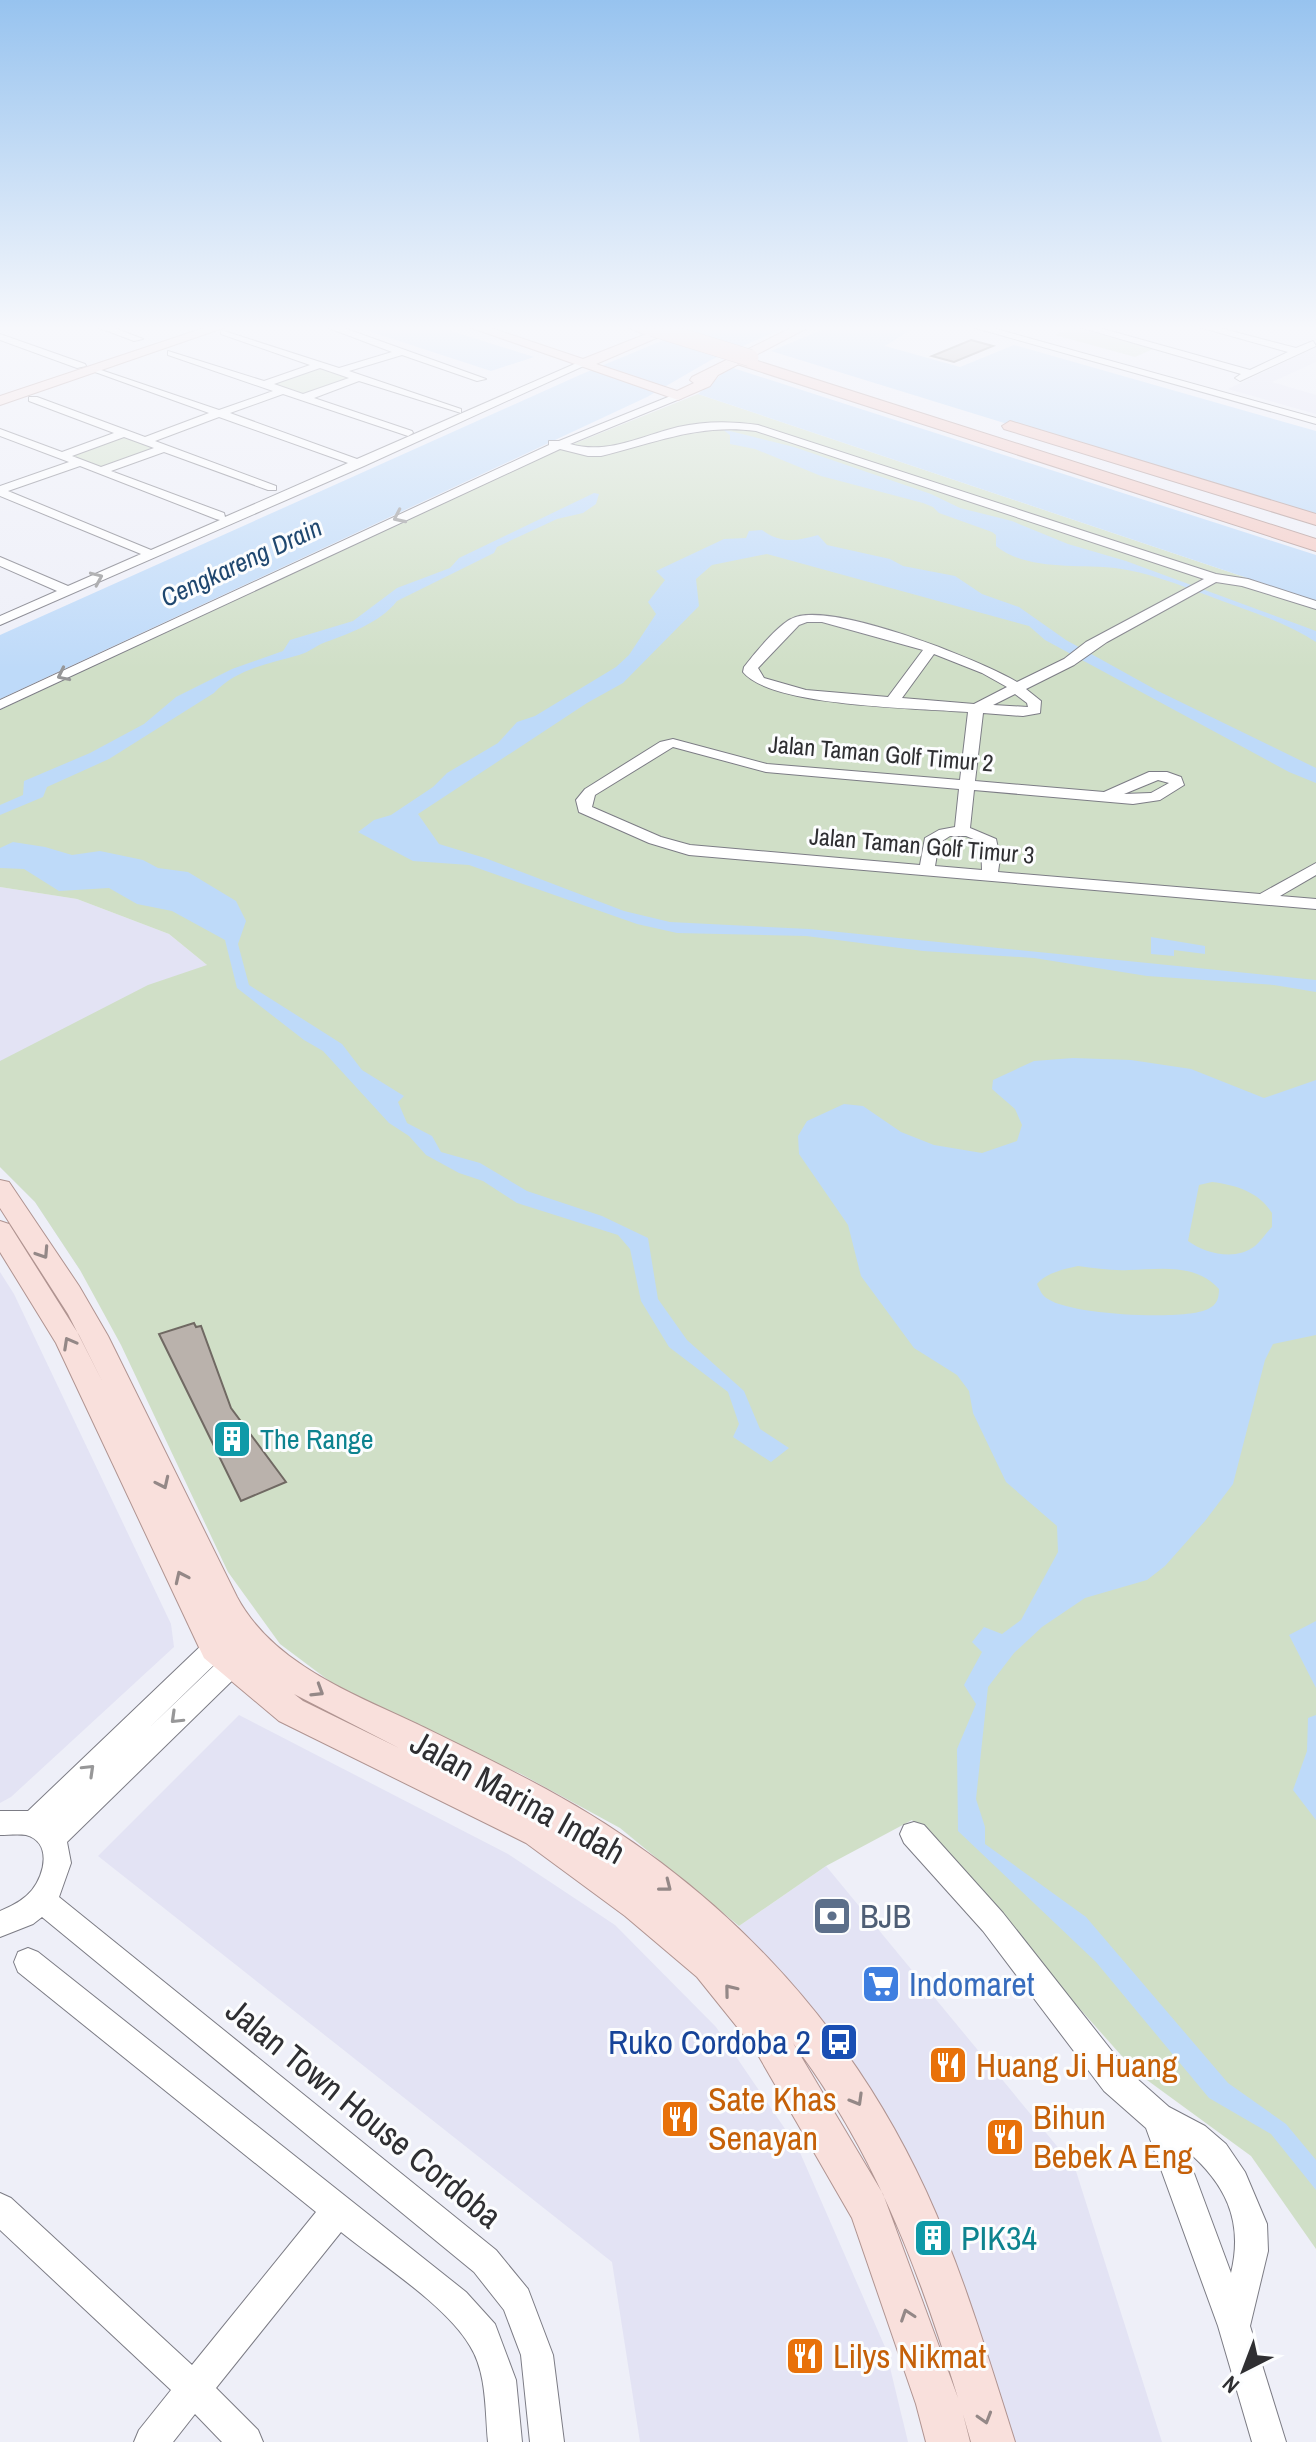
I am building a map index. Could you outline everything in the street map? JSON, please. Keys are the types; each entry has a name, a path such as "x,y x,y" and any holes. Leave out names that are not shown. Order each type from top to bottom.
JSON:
{"highway":[{"path":"1005,441 1316,545"},
{"path":"1018,441 1316,536"},
{"path":"1028,441 1316,529"},
{"path":"1059,441 1316,520"}],"main road":[{"name":"Jalan Marina Indah","path":"0,1188 87,1320 177,1513 228,1646 286,1670 327,1697 552,1809 617,1847 709,1920 759,1970 852,2092 899,2177 956,2322 993,2442"},
{"name":"Jalan Marina Indah","path":"0,1230 69,1342 228,1646 291,1711 538,1832 638,1904 710,1965 767,2035 869,2208 938,2404 948,2442"}],"street":[{"path":"25,441 220,516"},
{"path":"63,455 101,441"},
{"path":"149,441 272,488"},
{"path":"296,441 360,464"},
{"path":"0,621 412,441"},
{"path":"0,705 564,441"},
{"path":"549,448 586,460 609,461 650,441"},
{"path":"796,441 1209,581 1244,582 1316,605"},
{"path":"102,470 166,447"},
{"path":"0,491 81,462"},
{"path":"0,491 151,554"},
{"path":"0,561 68,591"},
{"path":"976,708 1209,581"},
{"path":"806,618 822,618 931,649 1018,687 1034,701 1035,710 1023,712 805,694 759,681 750,672 751,667 794,622 806,618"},
{"path":"893,700 931,649"},
{"path":"962,830 976,708"},
{"name":"Jalan Taman Golf Timur 2","path":"584,809 584,800 590,792 673,743 766,768 1106,797"},
{"name":"Jalan Taman Golf Timur 3","path":"584,809 655,840 689,850 1316,904"},
{"path":"927,869 931,841 941,834 962,830 988,839 992,858 990,874"},
{"path":"1262,900 1316,868"},
{"path":"43,1831 228,1646"},
{"path":"0,1823 43,1831 58,1852 59,1868 53,1885 42,1900 27,1913 0,1924"},
{"path":"914,1834 993,1922 1115,2080 1158,2118 1194,2137 1215,2155 1234,2183 1251,2224 1250,2271 1234,2326"},
{"name":"Jalan Town House Cordoba","path":"42,1900 485,2261 517,2300 537,2355 547,2442"},
{"path":"28,1962 455,2303 483,2336 499,2380 505,2442"},
{"path":"1158,2118 1234,2326 1269,2442"},
{"path":"0,2209 194,2389 246,2442"},
{"path":"151,2442 338,2210"}],"shaded area":[{"path":"0,887 77,899 169,934 207,965 80,1270 35,1202 0,1167"},
{"path":"0,1272 14,1294 171,1624 174,1647 11,1797 0,1803"},
{"path":"239,1715 508,1854 615,1925 716,2027 798,2148 885,2347 908,2442 640,2442 612,2262 98,1856"},
{"path":"826,1866 1075,2168 1162,2442 1015,2442 937,2215 863,2077 739,1926"}],"green space":[{"path":"110,441 142,441 159,447 102,468 69,456"},
{"path":"581,441 838,441 1316,601 1316,2249 1251,2156 1136,2072 912,1820 826,1866 739,1926 620,1828 521,1774 364,1707 280,1644 228,1572 121,1345 80,1270 35,1202 0,1167 0,1061 148,985 207,965 169,934 77,899 0,887 0,710 501,473"}],"water":[{"name":"Cengkareng Drain","path":"433,441 553,441 0,699 0,635"},
{"path":"730,441 770,441 794,447 931,494 960,508 1012,521 1068,544 1126,561 1316,631 1316,642 1264,616 1151,576 1115,568 1053,565 1022,559 996,546 996,535 992,532 939,513 923,503 821,476 755,449 730,444"},
{"path":"838,441 961,441 1316,555 1316,601"},
{"path":"1063,441 1316,441 1316,519"},
{"path":"594,493 599,494 596,504 583,513 557,519 497,547 494,553 397,601 381,616 362,627 302,654 232,678 214,693 109,759 47,787 43,797 0,815 0,805 23,795 24,781 90,753 144,724 176,697 232,669 283,651 290,640 353,621 397,588 450,568 459,558"},
{"path":"762,530 776,538 789,540 818,535 827,545 890,559 903,566 955,576 982,594 1019,607 1066,640 1158,691 1316,768 1316,783 1289,772 1045,640 1029,626 767,554 712,565 696,579 699,606 623,683 587,703 418,814 439,844 485,858 624,911 670,922 809,929 1316,980 1316,992 1274,985 1147,976 1034,958 923,951 806,936 677,933 637,924 469,865 413,861 358,832 374,820 391,815 433,787 447,773 498,743 517,722 535,716 616,667 629,655 656,614 648,602 665,580 656,571 724,539 746,538 749,531"},
{"path":"13,842 72,855 100,851 143,860 158,868 188,872 236,901 246,921 238,944 249,985 342,1044 362,1070 404,1096 398,1102 407,1123 432,1136 441,1152 480,1163 527,1191 602,1216 648,1238 658,1299 687,1340 744,1391 760,1429 789,1448 771,1462 733,1437 739,1424 728,1392 669,1347 641,1301 630,1249 618,1235 517,1203 483,1181 459,1173 426,1155 409,1136 389,1123 323,1051 237,988 225,940 172,911 137,904 109,888 59,891 24,869 0,868 0,848"},
{"path":"1151,937 1205,946 1205,954 1174,950 1174,956 1151,954"},
{"path":"1073,1058 1131,1060 1191,1069 1264,1098 1316,1080 1316,1335 1273,1344 1265,1360 1233,1484 1165,1566 1147,1580 1085,1598 1042,1627 1014,1653 988,1687 976,1799 985,1827 985,1844 1086,1917 1228,2083 1286,2124 1316,2160 1316,2190 1271,2134 1209,2098 1096,1962 958,1831 957,1749 976,1704 964,1685 982,1652 972,1642 984,1627 1002,1634 1021,1620 1058,1552 1057,1526 1006,1482 973,1413 969,1391 957,1375 914,1348 861,1276 848,1225 799,1154 798,1136 807,1121 844,1104 863,1106 901,1132 934,1145 982,1153 1017,1141 1022,1125 1015,1109 992,1089 993,1080 1034,1061","holes":["1212,1182 1246,1191 1261,1200 1272,1213 1272,1227 1247,1251 1221,1254 1188,1241 1199,1185","1078,1266 1189,1271 1210,1281 1219,1289 1219,1295 1208,1309 1176,1315 1079,1309 1060,1305 1043,1295 1037,1284 1041,1280"]},
{"path":"1316,1621 1316,1688 1289,1635"},
{"path":"1316,1715 1316,1820 1293,1790 1307,1751 1308,1718"}],"building":[{"name":"The Range","path":"194,1323 196,1327 201,1326 231,1408 286,1482 241,1501 159,1334"}],"place":[{"name":"The Range","path":"232,1439"},
{"name":"BJB","path":"832,1916"},
{"name":"Indomaret","path":"881,1984"},
{"name":"Ruko Cordoba 2","path":"839,2042"},
{"name":"Huang Ji Huang","path":"948,2065"},
{"name":"Sate Khas Senayan","path":"680,2119"},
{"name":"Bihun Bebek A Eng","path":"1005,2137"},
{"name":"PIK34","path":"933,2238"},
{"name":"Lilys Nikmat","path":"805,2356"}]}
